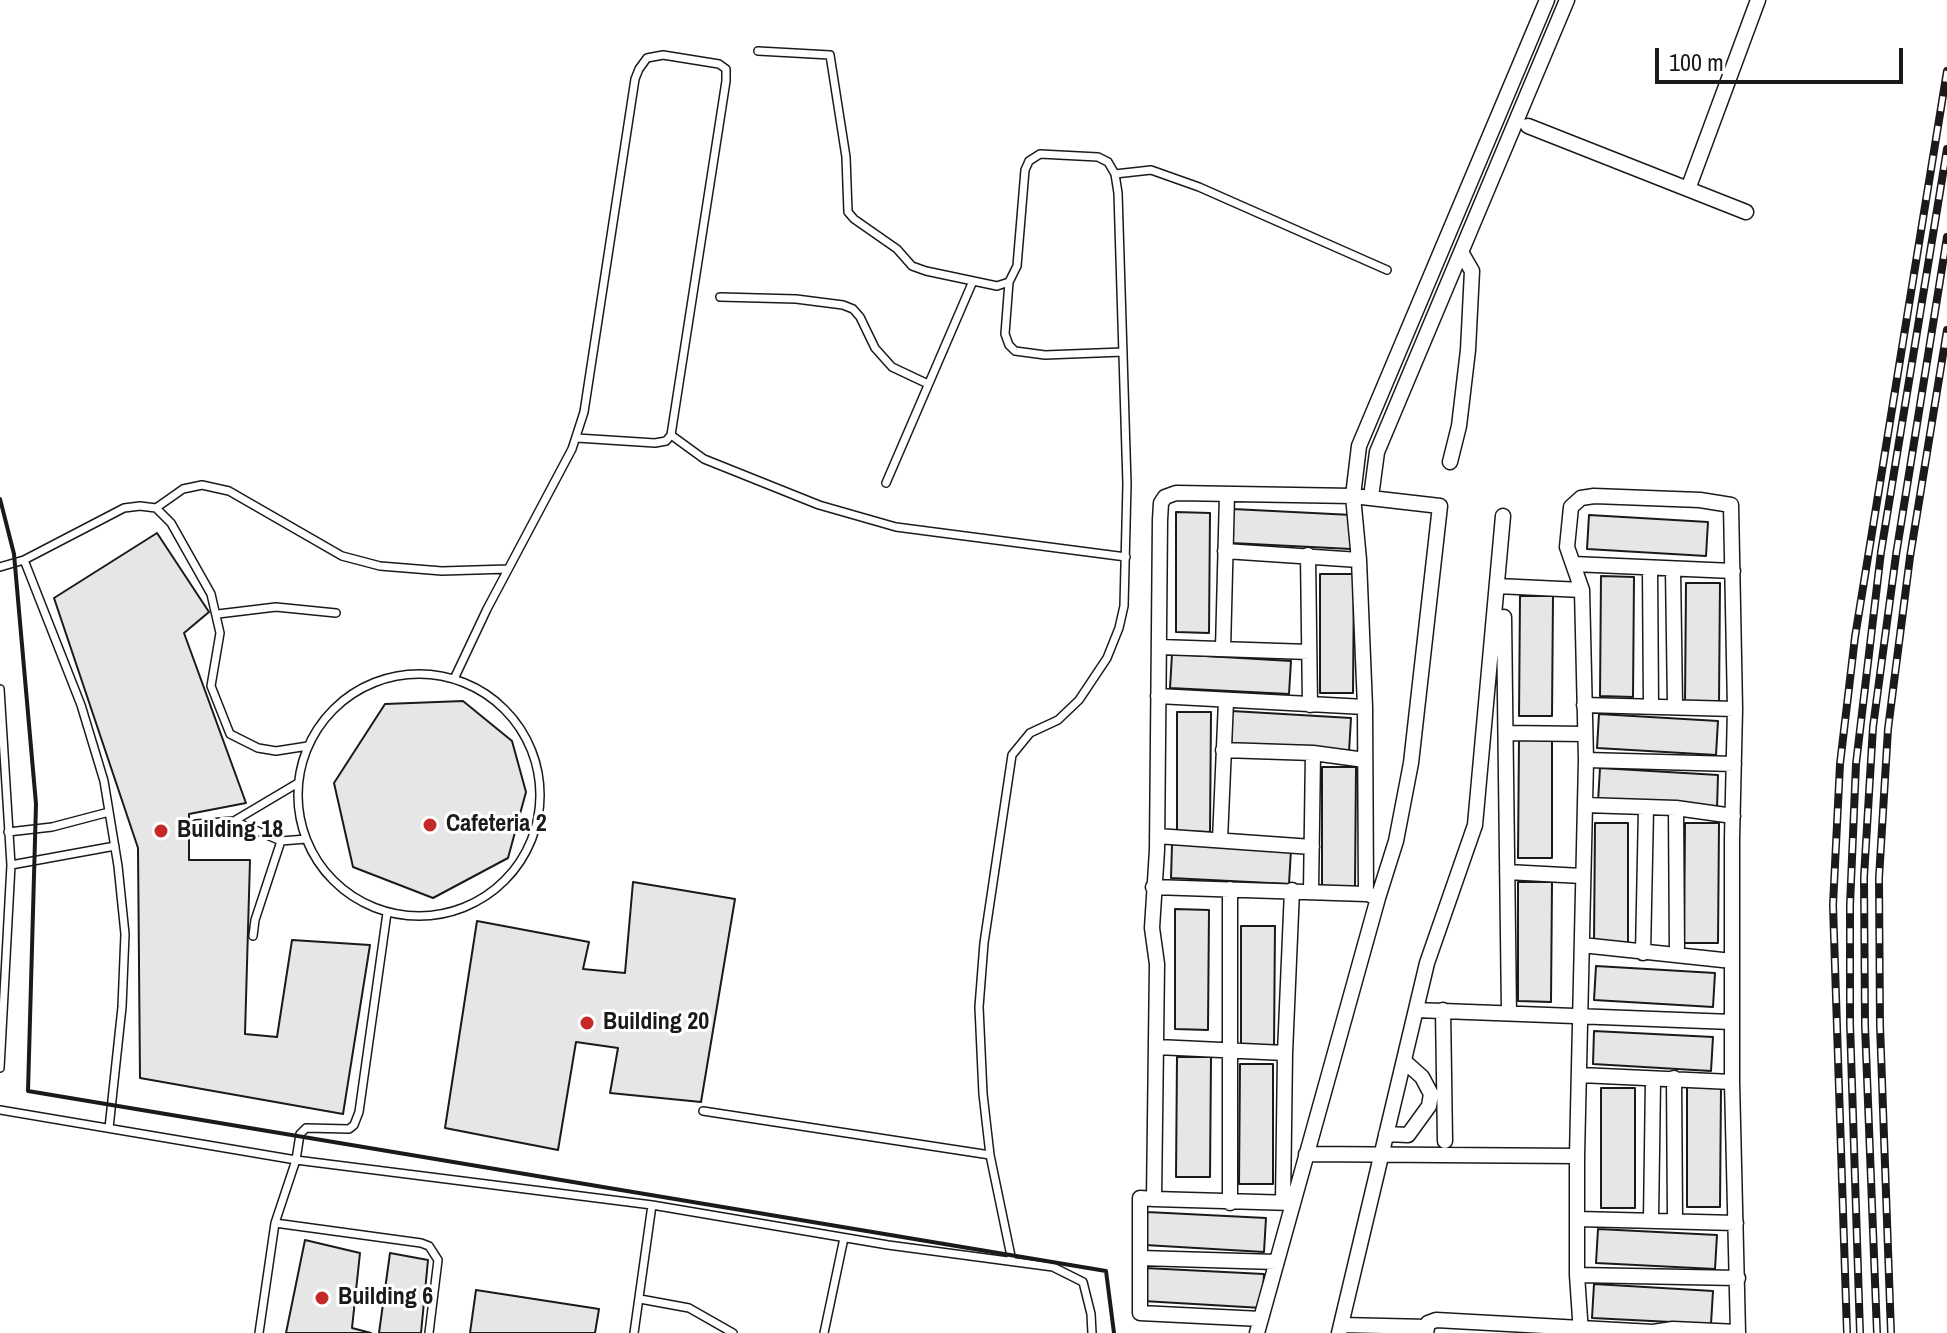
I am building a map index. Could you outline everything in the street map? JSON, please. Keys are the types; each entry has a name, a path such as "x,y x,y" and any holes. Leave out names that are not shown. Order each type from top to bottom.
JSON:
{"street":[{"path":"1372,896 1359,560 1353,496 1359,446 1547,0"},
{"path":"1371,497 1377,452 1567,0"},
{"path":"1688,189 1758,0"},
{"path":"1528,126 1746,212"},
{"path":"1450,462 1459,426 1469,334 1472,271 1461,252"},
{"path":"1433,272 1450,278"},
{"path":"1154,1199 1157,964 1152,928 1157,836 1161,503 1165,497 1176,493 1353,496 1440,506 1411,763 1396,841 1372,896 1306,1154 1288,1203 1259,1326 1140,1313 1140,1198 1154,1199 1230,1203 1288,1203"},
{"path":"1223,649 1227,494"},
{"path":"1503,516 1475,825 1427,963 1340,1329 1427,1330 1431,1321 1581,1331 1738,1332 1732,1082 1735,709 1731,505 1700,500 1594,496 1581,498 1571,507 1567,547 1582,590 1586,760 1577,1156 1577,1275 1581,1331"},
{"path":"1225,551 1359,560"},
{"path":"1308,555 1310,705"},
{"path":"1573,564 1733,571"},
{"path":"1650,569 1651,706"},
{"path":"1673,569 1675,706"},
{"path":"1497,586 1582,590"},
{"path":"1504,617 1509,1013"},
{"path":"1159,647 1309,652"},
{"path":"1158,696 1365,707"},
{"path":"1220,840 1226,701"},
{"path":"1584,705 1735,709"},
{"path":"1506,733 1585,734"},
{"path":"1223,750 1313,753 1365,760"},
{"path":"1311,891 1313,753"},
{"path":"1586,760 1734,764"},
{"path":"1585,805 1676,808 1733,816"},
{"path":"1676,808 1677,953"},
{"path":"1643,953 1646,809"},
{"path":"1157,836 1312,847"},
{"path":"1507,872 1582,876"},
{"path":"1153,887 1292,890 1372,896"},
{"path":"1230,889 1230,1203"},
{"path":"1288,1203 1285,1053 1292,890"},
{"path":"1582,945 1732,961"},
{"path":"1416,1010 1732,1022"},
{"path":"1443,1010 1445,1141"},
{"path":"1157,1047 1285,1053"},
{"path":"1386,1134 1408,1135 1429,1106 1431,1094 1422,1077 1404,1061"},
{"path":"1580,1075 1732,1082"},
{"path":"1674,1078 1675,1219"},
{"path":"1651,1220 1653,1080"},
{"path":"1306,1154 1577,1156"},
{"path":"1578,1219 1675,1219 1736,1223"},
{"path":"1140,1258 1276,1262"},
{"path":"1577,1275 1738,1278"}],"lane":[{"path":"758,51 830,55 846,157 848,212 854,219 897,249 912,266 997,286 1009,282"},
{"path":"454,679 577,438 593,362 635,79 642,62 663,55 719,64 726,69 726,74 671,435 666,441 655,443 577,438"},
{"path":"1012,1261 990,1155 983,1094 979,1007 984,943 1008,772 1012,755 1020,742 1069,711 1107,658 1124,606 1126,557 1127,484 1123,352 1118,193 1115,174 1108,162 1098,157 1040,154 1029,161 1025,170 1017,266 1009,282 1005,334 1009,345 1015,351 1045,355 1123,352"},
{"path":"1115,174 1151,170 1387,270"},
{"path":"886,483 973,281"},
{"path":"720,297 796,299 853,309 875,348 892,367 928,384"},
{"path":"671,435 704,459 819,505 896,527 1126,557"},
{"path":"156,508 183,489 202,485 229,491 342,556 380,566 442,571 508,569"},
{"path":"0,567 24,560 124,508 156,508 171,523 202,574 218,614 220,633 211,686 230,734 258,748 276,751 308,746"},
{"path":"24,560 81,705 104,781 115,846 125,934 122,1007 109,1128"},
{"path":"218,614 276,607 336,613"},
{"path":"420,674 454,679 500,706 523,734 536,767 539,803 537,820 524,854 515,869 489,894 466,907 440,915 422,917 387,913 361,902 338,886 319,864 306,839 300,821 298,783 308,746 327,716 346,698 368,685 394,677 420,674"},
{"path":"0,689 11,865 0,1068"},
{"path":"196,824 234,821 298,783"},
{"path":"8,832 52,827 109,812"},
{"path":"234,821 281,841 306,839"},
{"path":"253,936 255,920 281,841"},
{"path":"11,865 115,846"},
{"path":"259,1333 275,1223 296,1160 302,1129 349,1129 359,1112 387,913"},
{"path":"0,1110 296,1160 652,1205 844,1238 1053,1267 1083,1282 1092,1333"},
{"path":"703,1111 990,1155"},
{"path":"634,1333 652,1205"},
{"path":"275,1223 429,1246 438,1260 429,1333"},
{"path":"824,1333 844,1238"},
{"path":"640,1299 689,1308 733,1333"}],"building":[{"path":"1233,509 1352,515 1351,549 1231,543"},
{"path":"1176,512 1210,513 1209,633 1176,632"},
{"path":"1589,515 1708,522 1706,556 1587,549"},
{"name":"Building 18","path":"157,533 209,612 184,633 246,803 189,814 189,860 250,860 245,1034 277,1037 292,940 370,945 343,1114 140,1078 138,848 54,598"},
{"path":"1320,574 1354,574 1353,693 1320,693"},
{"path":"1601,576 1634,577 1633,697 1600,696"},
{"path":"1686,583 1720,583 1719,703 1685,703"},
{"path":"1520,596 1553,596 1552,716 1519,716"},
{"path":"1172,654 1291,661 1289,694 1170,688"},
{"name":"Cafeteria 2","path":"463,701 512,741 526,792 508,858 433,898 353,867 334,783 385,704"},
{"path":"1232,711 1351,718 1349,752 1230,745"},
{"path":"1177,712 1211,712 1210,832 1177,831"},
{"path":"1599,714 1718,721 1716,755 1597,748"},
{"path":"1519,738 1552,738 1552,858 1518,858"},
{"path":"1322,767 1356,767 1355,887 1322,887"},
{"path":"1600,768 1718,775 1717,809 1598,802"},
{"path":"1595,823 1628,823 1628,943 1594,943"},
{"path":"1685,823 1719,823 1718,943 1684,943"},
{"path":"1172,844 1291,850 1289,884 1171,878"},
{"name":"Building 20","path":"633,882 735,899 701,1102 610,1093 618,1048 576,1042 558,1150 445,1128 477,921 589,942 583,969 625,973"},
{"path":"1518,882 1552,882 1551,1002 1518,1001"},
{"path":"1175,909 1209,910 1208,1030 1175,1029"},
{"path":"1241,926 1275,926 1274,1046 1241,1046"},
{"path":"1596,966 1715,973 1713,1007 1594,1000"},
{"path":"1594,1031 1713,1037 1711,1071 1593,1064"},
{"path":"1177,1057 1211,1057 1210,1177 1176,1177"},
{"path":"1240,1064 1273,1064 1273,1184 1239,1184"},
{"path":"1687,1087 1721,1087 1720,1207 1687,1207"},
{"path":"1601,1088 1635,1088 1635,1208 1601,1208"},
{"path":"1147,1212 1266,1218 1264,1252 1145,1245"},
{"path":"1598,1229 1717,1235 1715,1269 1596,1263"},
{"path":"305,1240 360,1253 352,1328 371,1333 286,1333"},
{"path":"390,1253 428,1260 421,1333 379,1333"},
{"path":"1145,1268 1264,1274 1262,1308 1143,1301"},
{"path":"1594,1284 1713,1291 1711,1324 1592,1318"},
{"path":"476,1290 599,1309 595,1333 470,1333"}],"railway":[{"path":"1847,1333 1833,905 1840,764 1855,637 1947,71"},
{"path":"1860,1333 1850,1023 1850,905 1856,764 1881,552 1947,149"},
{"path":"1877,1333 1865,1025 1864,877 1873,727 1896,555 1947,237"},
{"path":"1891,1333 1880,1025 1879,878 1888,729 1910,557 1947,330"}],"wall":[{"path":"0,499 14,554 36,804 28,1091 1106,1271 1114,1333"}],"place":[{"name":"Cafeteria 2","path":"430,825"},
{"name":"Building 18","path":"161,831"},
{"name":"Building 20","path":"587,1023"},
{"name":"Building 6","path":"322,1298"}]}
